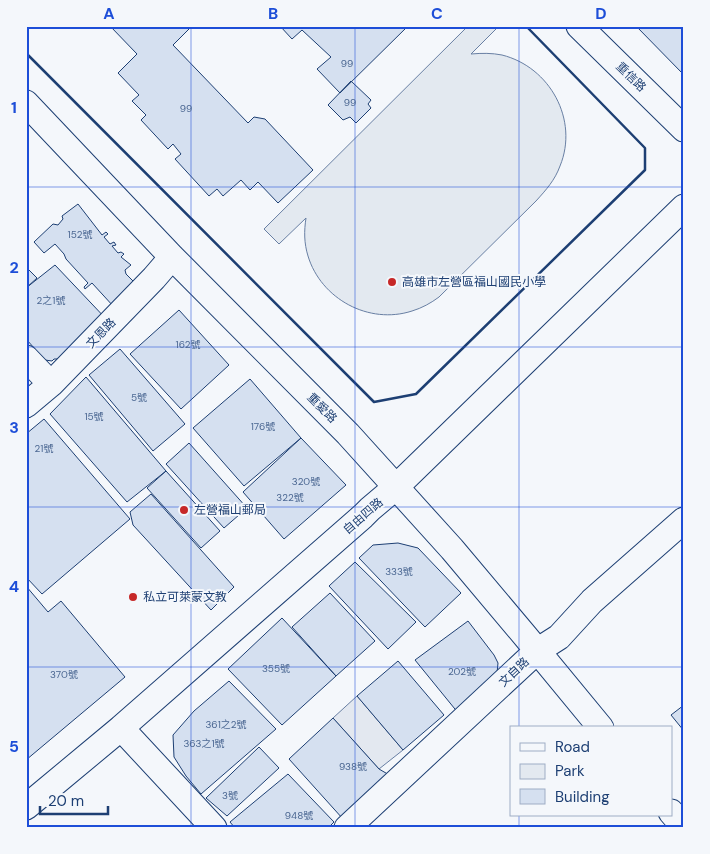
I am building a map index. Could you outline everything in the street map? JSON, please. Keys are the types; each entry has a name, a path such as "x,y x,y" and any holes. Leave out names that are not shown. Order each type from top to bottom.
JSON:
{"street":[{"name":"重信路","path":"579,26 684,129"},
{"name":"重愛路","path":"26,103 172,257 348,434 452,549 599,726"},
{"name":"自由四路","path":"26,806 121,728 396,487 684,207"},
{"name":"文恩路","path":"26,405 51,384 172,257"},
{"path":"26,358 51,384"},
{"name":"文自路","path":"347,828 537,651 559,637 592,602 684,520"},
{"path":"121,728 214,828"},
{"path":"672,813 684,827"}],"green space":[{"path":"468,26 494,26 496,29 471,54 498,54 519,61 534,71 546,83 556,98 563,114 566,131 565,149 560,166 547,189 536,201 439,297 412,311 396,314 379,314 364,311 349,305 335,296 314,271 306,246 306,218 279,244 264,229"}],"shaded area":[{"path":"357,696 403,750 379,769 333,718"}],"building":[{"path":"110,26 192,26 173,45 248,123 254,117 265,119 313,170 278,203 258,182 250,190 241,180 223,196 217,189 209,196 175,159 181,154 173,144 168,149 141,120 146,115 132,101 139,95 118,73 137,54"},
{"path":"280,26 408,26 340,93 317,69 331,57 302,30 292,39"},
{"path":"636,26 684,26 684,75"},
{"path":"351,81 371,100 368,104 371,108 356,123 350,117 343,120 328,105"},
{"path":"78,204 102,235 106,232 108,234 104,237 110,244 114,242 116,245 112,246 118,253 124,254 121,257 131,265 125,270 126,274 138,286 114,307 92,283 85,289 84,287 88,283 55,244 44,253 34,242 53,224 58,225 63,219 62,216"},
{"path":"55,265 109,322 60,359 52,361 45,360 26,339 26,288"},
{"path":"26,267 37,278 26,288"},
{"path":"179,310 229,365 181,409 130,354"},
{"path":"120,349 185,424 153,451 89,375"},
{"path":"86,377 166,471 127,502 50,414"},
{"path":"250,379 301,438 244,486 193,428"},
{"path":"44,419 130,519 42,594 26,577 26,434"},
{"path":"301,438 346,485 284,539 243,492"},
{"path":"189,443 247,508 224,528 166,464"},
{"name":"左營福山郵局","path":"166,471 220,531 201,548 147,488"},
{"path":"151,494 234,587 211,610 133,525 130,512"},
{"path":"398,543 418,548 461,593 425,627 359,558 373,545"},
{"path":"355,562 416,622 388,649 329,586"},
{"path":"26,586 48,612 61,601 125,677 26,760"},
{"path":"330,593 375,641 336,676 292,627"},
{"path":"282,618 336,676 282,725 228,669"},
{"path":"468,621 498,663 497,673 459,714 415,660"},
{"path":"398,661 444,715 403,750 357,696"},
{"path":"229,681 276,729 201,794 186,776 174,757 173,735 194,711"},
{"path":"684,705 684,731 671,715"},
{"path":"333,718 379,769 391,776 343,819 289,759"},
{"path":"259,747 279,768 227,816 206,798"},
{"path":"288,774 334,822 328,828 235,828 230,822"}],"wall":[{"path":"26,53 374,402 416,394 645,170 645,148 526,26"}],"place":[{"name":"高雄市左營區福山國民小學","path":"392,282"},
{"name":"左營福山郵局","path":"184,510"},
{"name":"私立可萊蒙文教","path":"133,597"}]}
